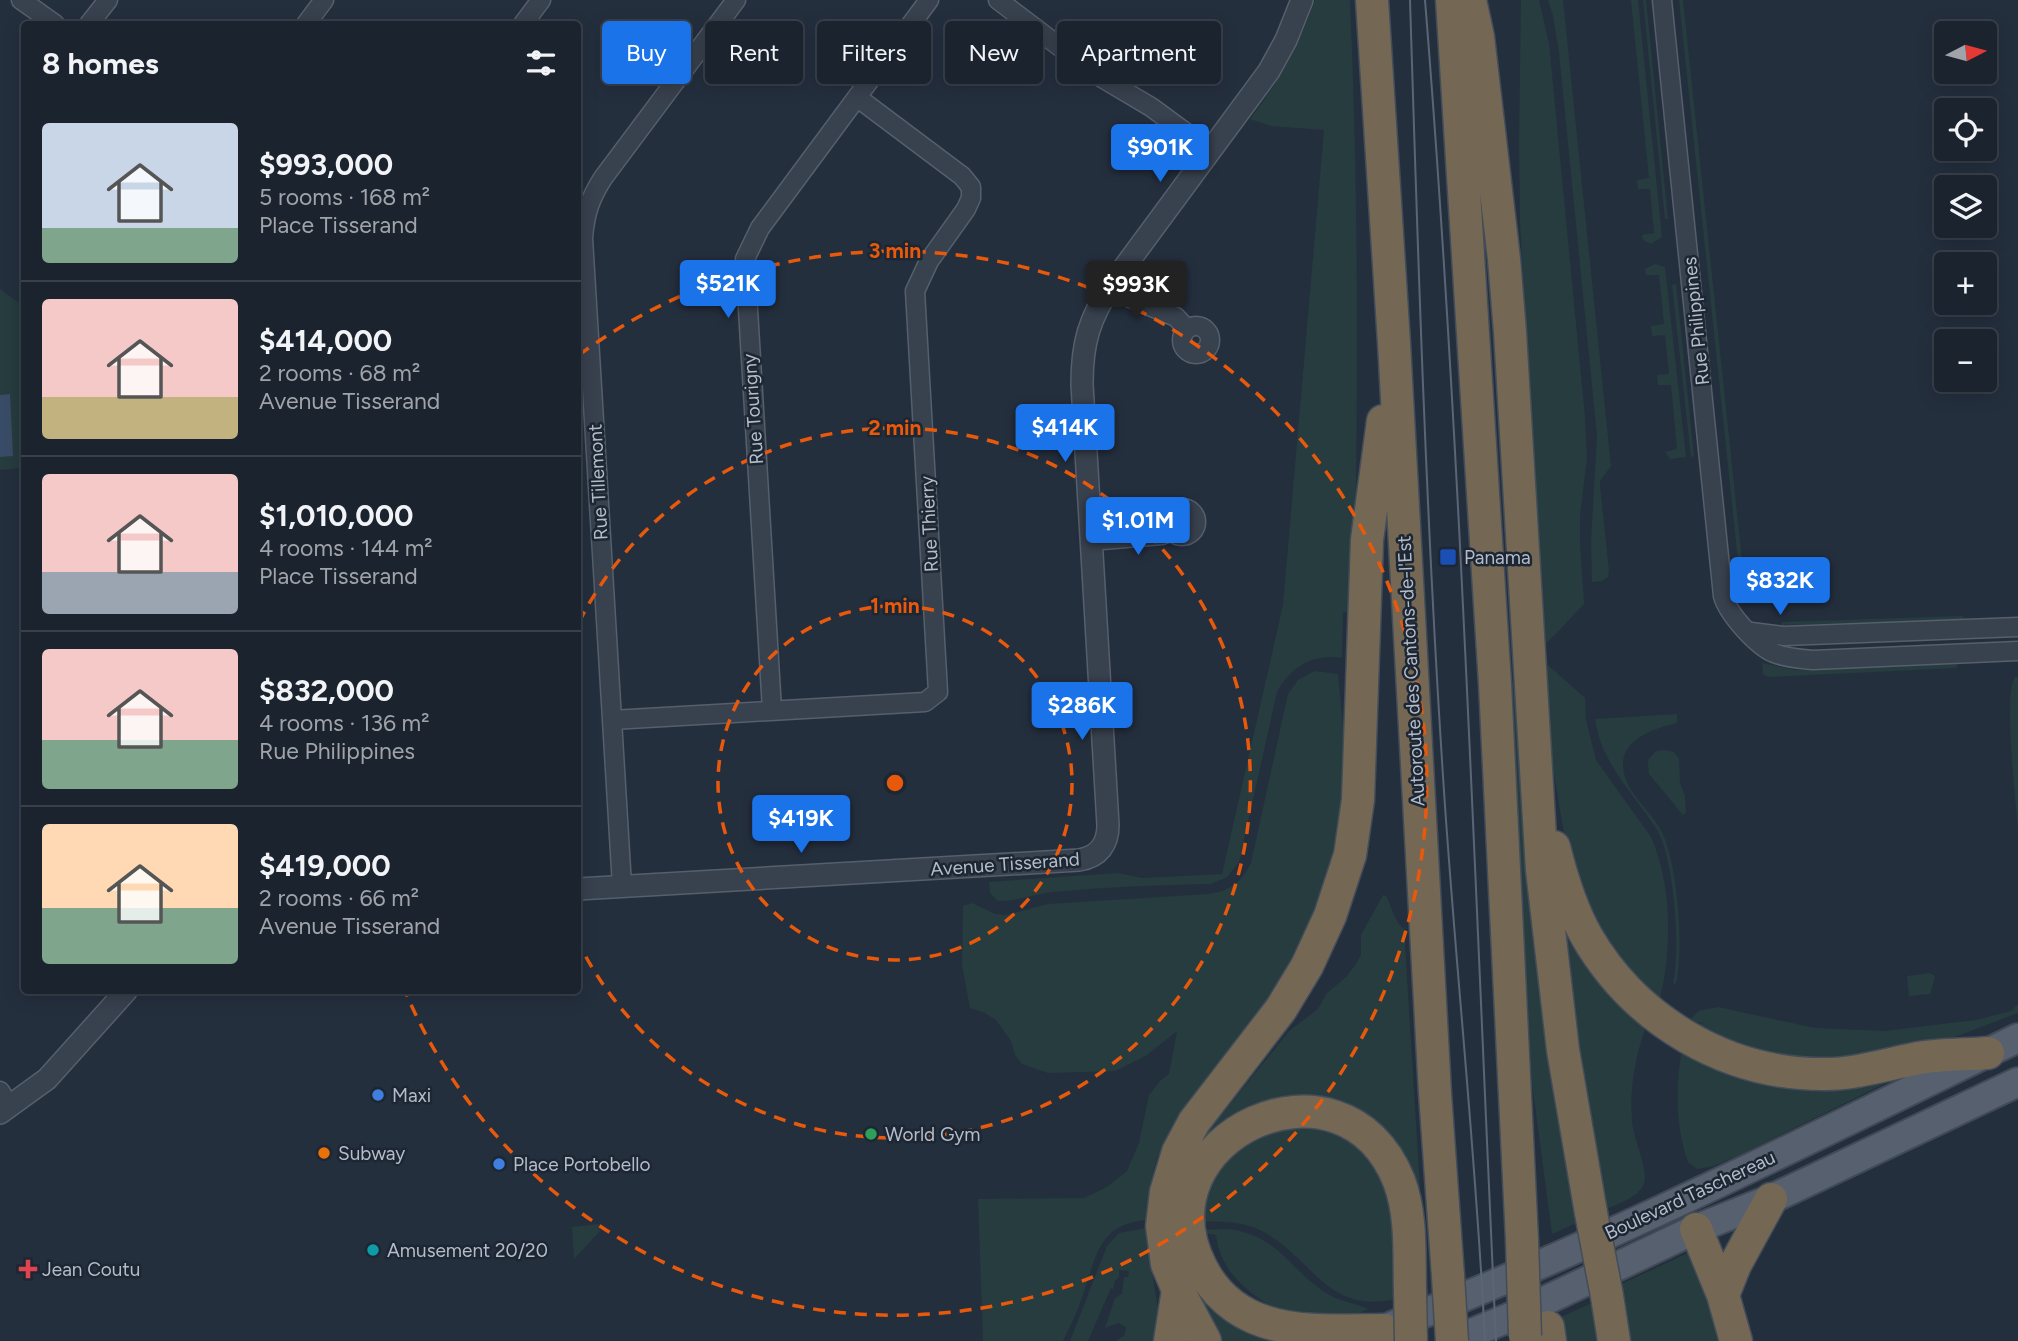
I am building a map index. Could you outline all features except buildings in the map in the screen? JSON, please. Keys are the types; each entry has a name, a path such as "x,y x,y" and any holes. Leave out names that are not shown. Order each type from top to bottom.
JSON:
{"highway":[{"name":"Autoroute des Cantons-de-l'Est","path":"1372,0 1394,343 1434,1080 1453,1341"},
{"path":"1452,0 1492,633 1520,1176 1537,1336"},
{"path":"1470,0 1478,37 1504,259 1517,420 1542,870 1553,977 1569,1089 1614,1341"},
{"path":"1205,1341 1167,1264 1163,1226 1168,1182 1178,1152 1200,1112 1271,1021 1303,974 1333,908 1353,843 1358,800 1367,540 1394,343"},
{"path":"1534,736 1554,846 1571,902 1586,935 1605,964 1652,1013 1692,1040 1742,1062 1783,1070 1817,1074 1853,1072 1916,1058 1988,1053"},
{"path":"1292,1111 1315,1112 1337,1118 1357,1128 1382,1152 1399,1182 1407,1215 1410,1291 1384,1337 1291,1328 1256,1319 1228,1301 1205,1275 1191,1239 1189,1210 1202,1169 1231,1135 1270,1115 1292,1111"},
{"path":"1723,1296 1735,1265 1771,1199"},
{"path":"1696,1229 1723,1296 1736,1341"},
{"path":"1170,1341 1178,1290"}],"main road":[{"name":"Boulevard Taschereau","path":"1384,1337 1684,1198 2018,1038"},
{"name":"Boulevard Taschereau","path":"1453,1341 1513,1316 1696,1229 1771,1199 2018,1082"},
{"path":"1684,1198 1696,1229"}],"street":[{"path":"21,0 51,21"},
{"path":"91,21 108,0"},
{"path":"308,21 324,0"},
{"path":"525,21 541,0"},
{"name":"Rue Tillemont","path":"622,886 583,238 585,217 591,197 603,178 736,0"},
{"name":"Rue Tourigny","path":"772,710 745,259 760,228 929,0"},
{"path":"998,0 1097,75 1151,107 1211,151"},
{"name":"Avenue Tisserand","path":"581,889 1079,860 1096,855 1105,843 1108,825 1082,365 1090,324 1112,284 1269,71 1286,40 1302,0"},
{"name":"Rue Philippines","path":"1662,0 1723,596 1727,609 1738,623 1772,653 1813,660 2018,651"},
{"name":"Rue Thierry","path":"612,720 925,702 939,692 915,290 920,274 967,209 971,187 962,176 858,97"},
{"path":"1112,284 1130,298 1176,317 1187,329"},
{"path":"1091,541 1162,535 1172,531"},
{"path":"1751,632 1784,636 2018,627"},
{"path":"3,1104 47,1079 123,994"}],"green space":[{"path":"1315,0 1350,0 1357,306 1356,459 1354,613 1343,612 1342,658 1321,658 1303,664 1288,676 1277,692 1239,862 1227,877 1211,884 1072,890 998,901 990,893 989,882 1118,873 1142,878 1222,874 1283,605 1324,130 1271,126 1250,119 1287,62"},
{"path":"1521,0 1539,0 1549,43 1587,458 1580,516 1584,604 1547,643 1543,630 1520,222"},
{"path":"1548,0 1563,0 1611,466 1600,481 1609,571 1608,577 1602,581 1592,582 1591,541 1597,436 1559,53"},
{"path":"1631,0 1638,0 1662,237 1651,244 1643,240 1642,235 1654,233 1650,189 1638,189 1637,180 1649,178"},
{"path":"1643,0 1646,0 1668,219 1665,219"},
{"path":"1679,0 1683,0 1743,570 1748,596 1745,597 1740,583"},
{"path":"1655,264 1665,267 1686,457 1670,459 1665,452 1677,449 1671,385 1658,385 1657,375 1669,374 1665,335 1652,336 1651,326 1664,324 1659,275 1646,275 1645,269"},
{"path":"1676,284 1694,456 1691,457 1672,285"},
{"path":"0,289 21,305 21,468 0,470"},
{"path":"1963,616 1964,620 1781,625 1782,622"},
{"path":"1762,663 1795,670 1957,664 1957,668 1768,677 1763,674"},
{"path":"1548,665 1585,698 1586,720 1596,760 1651,837 1658,855 1668,917 1667,959 1660,998 1642,989 1592,920 1567,849 1553,767 1546,677"},
{"path":"1315,671 1338,674 1343,728 1348,744 1338,838 1310,923 1290,963 1266,1001 1189,1100 1171,1128 1157,1158 1146,1220 1131,1223 1110,1234 1097,1253 1063,1341 983,1341 978,1199 1084,1198 1107,1187 1127,1171 1139,1143 1149,1095 1169,1074 1177,1031 1147,1055 1115,1071 1048,1073 1022,1064 1015,1055 1011,1041 996,1020 970,1008 962,965 963,906 972,903 995,914 1006,915 1048,904 1208,894 1234,885 1251,863 1288,694 1298,680"},
{"path":"2015,677 2018,677 2018,830 2010,725 2010,704"},
{"path":"1510,682 1517,682 1581,1221 1552,1234 1532,1083"},
{"path":"1677,714 1677,723 1650,731 1634,741 1624,756 1623,766 1628,784 1661,830 1672,863 1679,928 1676,984 1673,983 1676,949 1674,904 1662,841 1656,828 1611,764 1598,735 1595,719"},
{"path":"1656,751 1674,752 1679,759 1680,783 1685,796 1686,813 1683,815 1649,774 1648,760"},
{"path":"1383,895 1404,929 1426,1285 1417,1289 1415,1210 1340,1110 1204,1148 1200,1145 1289,1031 1318,1009 1326,994 1346,977 1356,964 1361,955 1361,935"},
{"path":"1556,906 1648,1021 1637,1058 1632,1096 1632,1121 1644,1171 1644,1184 1632,1197 1604,1210"},
{"path":"1930,973 1935,976 1930,994 1909,996 1907,976"},
{"path":"2018,1004 2018,1013 1947,1040 1876,1058 1780,1059 1703,1032 1704,1028 1699,1024 1706,1022 1696,1023 1691,1019 1698,1011 1718,1007 1815,1028 1884,1031 1976,1020 2011,1011"},
{"path":"1683,1045 1894,1079 1738,1156 1697,1169 1688,1162 1679,1119 1678,1089"},
{"path":"1299,1120 1355,1139 1392,1192 1401,1298 1376,1302 1338,1293 1296,1256 1262,1231 1239,1223 1198,1222 1199,1205 1227,1149"},
{"path":"599,1224 600,1231 574,1259 572,1227"},
{"path":"1147,1228 1159,1341 1116,1341 1125,1335 1126,1327 1119,1323 1105,1328 1115,1298 1122,1294 1124,1277 1128,1277 1129,1271 1119,1270 1119,1277 1113,1289 1111,1288 1088,1341 1070,1341 1107,1246 1119,1233"},
{"path":"1229,1229 1260,1238 1323,1291 1368,1309 1347,1315 1302,1319 1260,1310 1227,1288 1205,1253 1199,1230","holes":["1203,1233 1216,1235 1218,1247 1228,1268 1242,1285 1271,1306 1272,1310 1247,1298 1228,1280"]},
{"path":"1691,1254 1725,1341 1629,1341 1619,1285"},
{"path":"1189,1267 1300,1341 1219,1341 1195,1297"},
{"path":"1594,1302 1603,1341 1563,1341 1561,1317"}],"water":[{"path":"10,394 13,456 0,457 0,395"}],"tram line":[{"path":"1410,0 1423,388 1437,679 1485,1341"},
{"path":"1425,0 1458,502 1496,1341"}],"place":[{"name":"Panama","path":"1448,557"},
{"name":"Maxi","path":"378,1095"},
{"name":"World Gym","path":"871,1134"},
{"name":"Subway","path":"324,1153"},
{"name":"Place Portobello","path":"499,1164"},
{"name":"Amusement 20/20","path":"373,1250"},
{"name":"Jean Coutu","path":"28,1269"}]}
